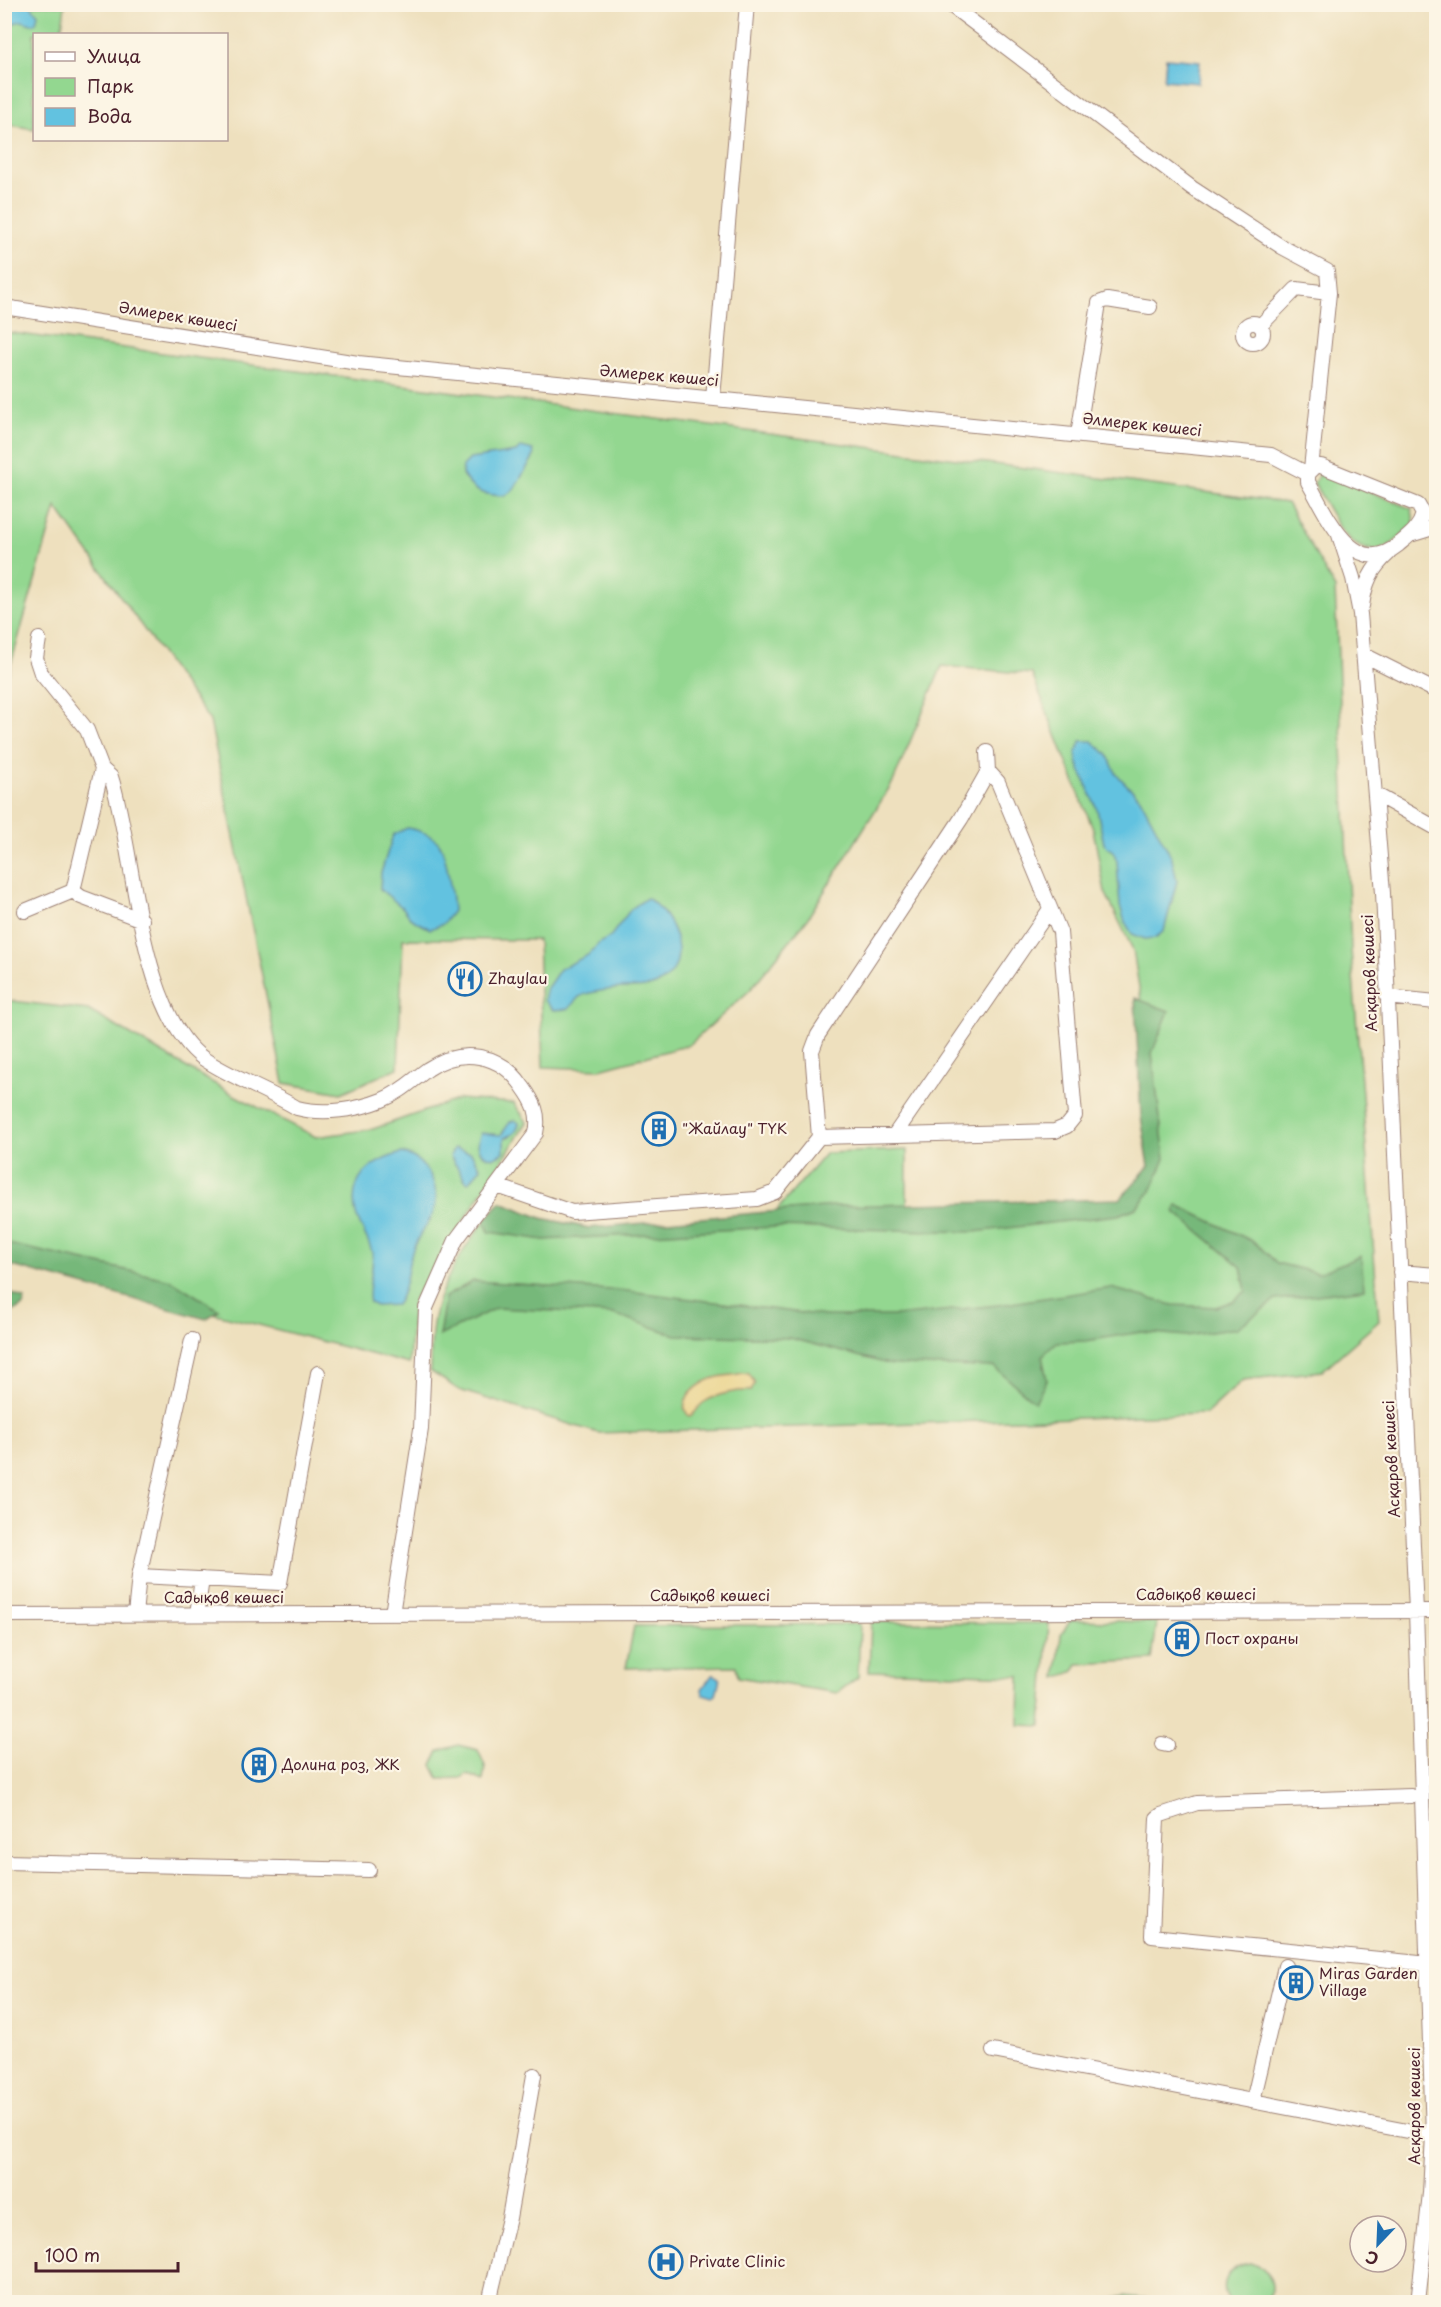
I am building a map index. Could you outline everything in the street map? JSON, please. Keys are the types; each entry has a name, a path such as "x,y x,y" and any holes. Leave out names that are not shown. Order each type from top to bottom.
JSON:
{"street":[{"path":"713,398 747,4"},
{"path":"949,4 1192,188 1282,247 1324,269 1329,293 1308,482 1339,535 1353,578 1360,614"},
{"path":"1260,326 1296,289 1329,293"},
{"path":"1078,435 1100,303 1107,300 1150,307"},
{"name":"Әлмерек көшесі","path":"4,307 358,363 1271,455 1309,472 1321,466 1437,514"},
{"path":"1360,614 1365,584 1375,566 1419,526 1423,514 1418,505"},
{"path":"1339,535 1352,549 1371,556 1389,552 1406,538 1424,529 1437,527"},
{"name":"Асқаров көшесі","path":"1360,614 1383,893 1416,1611 1429,1964 1433,2136 1430,2193 1418,2302"},
{"path":"39,639 36,658 41,673 87,730 102,769 111,777 116,790 142,920 164,1005 182,1038 204,1059 297,1108 326,1113 381,1101 428,1069 457,1057 478,1054 495,1061 516,1076 536,1108 538,1121 536,1133 456,1240 443,1263 426,1308 421,1429 392,1614"},
{"path":"1364,655 1437,691"},
{"path":"497,1186 572,1212 757,1199 776,1192 819,1137 812,1051 818,1035 961,819 988,771 987,752"},
{"path":"73,891 102,769"},
{"path":"819,1137 1054,1131 1067,1126 1075,1116 1060,932 998,782 988,771"},
{"path":"1375,794 1437,828"},
{"path":"25,910 73,891"},
{"path":"73,891 81,897 142,920"},
{"path":"895,1134 1050,909"},
{"path":"1387,997 1437,1002"},
{"path":"1400,1272 1437,1275"},
{"path":"135,1614 139,1575 192,1340"},
{"path":"139,1575 280,1583 318,1373"},
{"path":"197,1614 202,1579"},
{"name":"Садықов көшесі","path":"4,1614 1437,1611"},
{"path":"1411,1796 1197,1803 1161,1815 1157,1818 1152,1936 1429,1964"},
{"path":"4,1862 369,1870"},
{"path":"1253,2101 1285,1966"},
{"path":"993,2051 1433,2136"},
{"path":"489,2302 509,2218 534,2074"}],"green space":[{"path":"4,5 65,5 61,33 33,33 33,129 5,124"},
{"path":"5,332 1287,503 1335,589 1351,949 1379,1321 1322,1371 1243,1380 1206,1414 598,1433 459,1390 430,1371 433,1324 442,1291 458,1258 501,1202 541,1218 589,1228 779,1216 778,1209 826,1153 907,1150 907,1212 1129,1201 1154,1162 1148,1043 1133,950 1105,892 1093,829 1032,674 942,666 893,782 807,919 750,990 689,1045 600,1069 543,1067 538,940 403,939 398,1068 341,1093 284,1083 210,721 56,507 5,685"},
{"path":"1321,471 1412,509 1414,524 1384,548 1371,550 1360,547 1341,530 1314,483"},
{"path":"1135,998 1169,1011 1152,1053 1165,1159 1151,1191 1136,1208 1118,1215 974,1232 775,1227 544,1240 489,1232 484,1221 501,1202 541,1218 589,1228 834,1206 1120,1199 1149,1166 1141,1117"},
{"path":"4,1000 88,1010 234,1095 316,1137 373,1129 459,1099 514,1103 527,1122 413,1300 409,1364 5,1259"},
{"path":"1177,1205 1254,1242 1277,1263 1318,1273 1361,1256 1364,1289 1276,1300 1237,1328 1186,1336 1141,1332 1086,1341 1057,1342 1042,1356 1047,1380 1035,1402 994,1367 892,1365 790,1338 676,1335 613,1314 496,1308 439,1336 445,1297 473,1281 628,1291 826,1316 896,1316 998,1305 1111,1288 1173,1305 1216,1307 1233,1301 1246,1291 1241,1267 1175,1212"},
{"path":"4,1243 171,1280 219,1310 206,1319 5,1264"},
{"path":"4,1291 25,1299 23,1306 5,1316"},
{"path":"1070,1620 1157,1622 1152,1660 1078,1664 1073,1672 1056,1678 1061,1635"},
{"path":"871,1622 1049,1623 1041,1726 1019,1725 1020,1676 869,1671"},
{"path":"860,1624 858,1677 837,1693 738,1677 736,1666 626,1668 634,1626"},
{"path":"458,1745 478,1750 485,1766 483,1781 467,1774 461,1778 439,1779 432,1765 439,1751"},
{"path":"1250,2263 1257,2265 1267,2273 1272,2284 1270,2296 1266,2302 1230,2302 1225,2289 1227,2276 1236,2267"},
{"path":"1125,2296 1176,2302 1099,2302"}],"sand":[{"path":"749,1374 755,1383 751,1391 739,1391 714,1397 699,1406 694,1414 689,1416 685,1410 687,1397 698,1386 721,1376"}],"water":[{"path":"5,4 30,5 38,14 36,23 22,21 5,25"},
{"path":"1166,58 1200,61 1198,83 1164,80"},
{"path":"521,447 533,450 534,456 514,489 505,496 480,492 470,485 462,474 463,466 470,459 516,452"},
{"path":"1081,741 1092,741 1107,754 1117,775 1140,798 1172,858 1177,881 1164,931 1155,938 1145,939 1132,934 1125,922 1120,906 1117,861 1113,851 1104,844 1097,809 1078,765 1076,752"},
{"path":"407,828 434,838 443,851 447,867 453,911 443,924 430,929 411,919 404,909 380,889 381,873 393,835"},
{"path":"647,898 666,917 677,942 678,955 675,967 668,977 651,986 585,994 568,1009 553,1010 544,1000 547,988 560,969 588,955 599,943 610,937 631,909"},
{"path":"515,1120 519,1123 517,1129 504,1138 504,1152 493,1158 481,1153 478,1146 481,1133 501,1135 510,1122"},
{"path":"454,1148 471,1153 481,1168 469,1182 466,1181 450,1156"},
{"path":"402,1153 417,1160 430,1175 436,1193 436,1202 432,1217 412,1252 400,1299 396,1305 376,1306 370,1303 369,1297 372,1253 356,1214 355,1191 358,1181 371,1167"},
{"path":"713,1674 720,1678 716,1695 713,1697 703,1694 702,1689"}],"place":[{"name":"Zhaylau","path":"465,979"},
{"name":"\"Жайлау\" ТҮК","path":"659,1129"},
{"name":"Пост охраны","path":"1182,1639"},
{"name":"Долина роз, ЖК","path":"259,1765"},
{"name":"Miras Garden Village","path":"1296,1983"},
{"name":"Private Clinic","path":"666,2262"}]}
